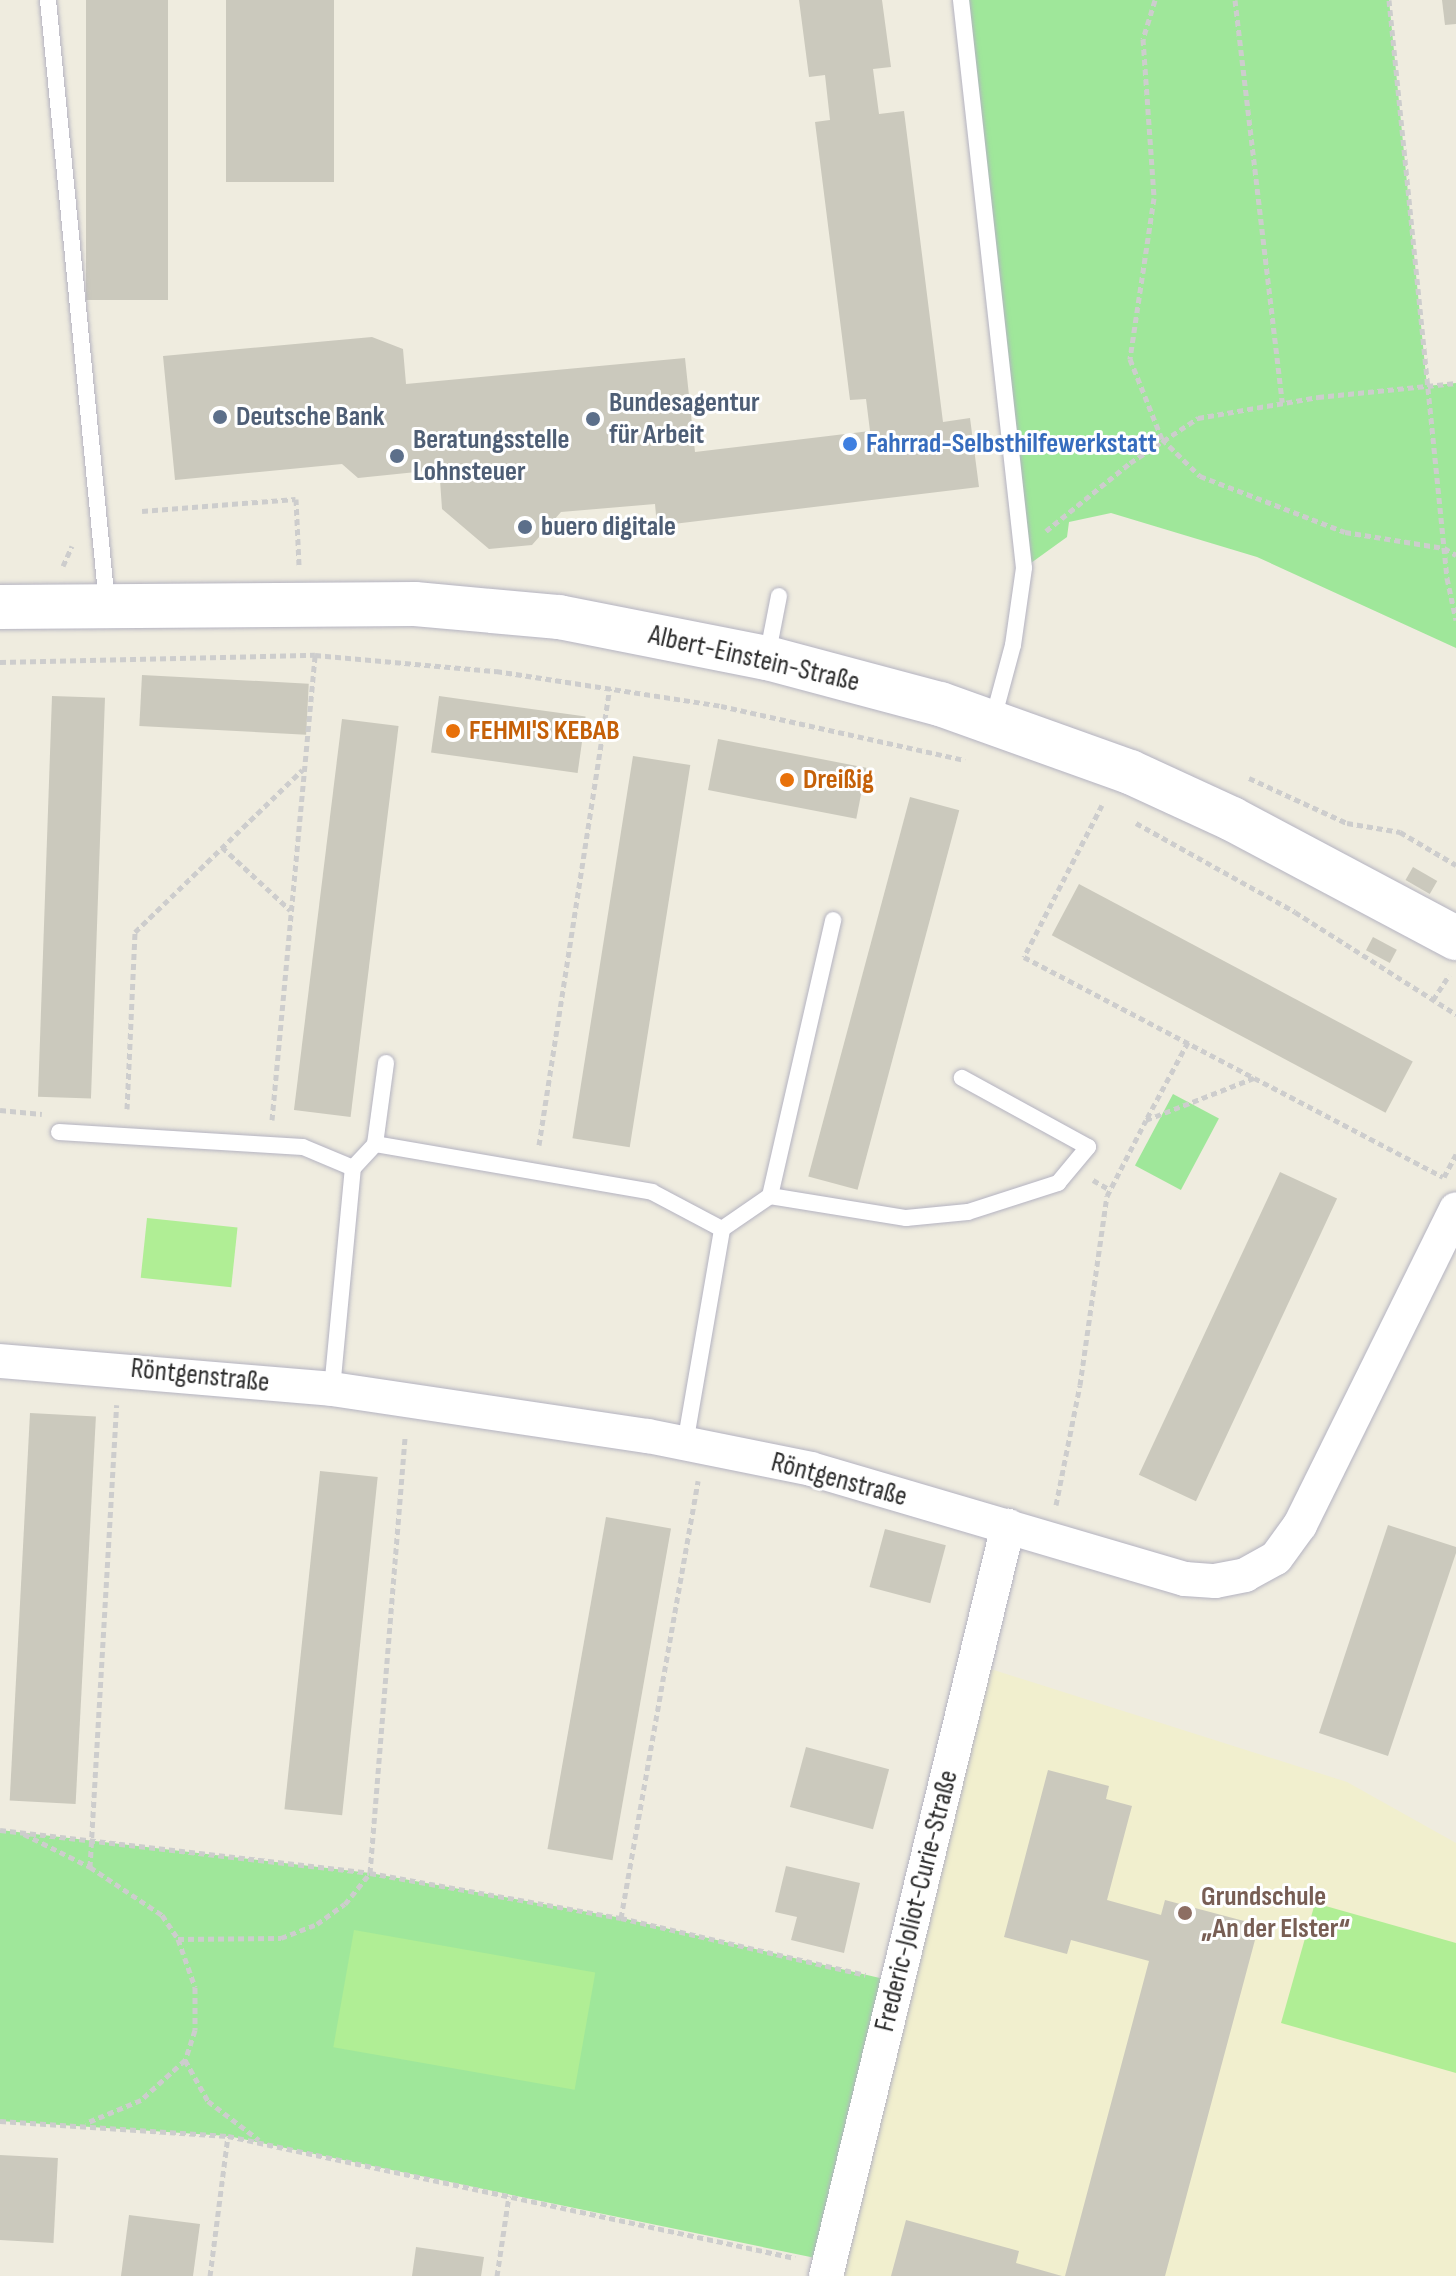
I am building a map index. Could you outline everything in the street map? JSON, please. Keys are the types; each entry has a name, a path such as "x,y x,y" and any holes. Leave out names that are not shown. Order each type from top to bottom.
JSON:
{"street":[{"name":"Albert-Einstein-Straße","path":"0,607 415,604 559,617 767,658 992,721 1130,772 1232,819 1456,938"},
{"name":"Röntgenstraße","path":"0,1361 119,1368 332,1389 694,1446 811,1469 1185,1579 1245,1575 1276,1558 1300,1525 1451,1206"},
{"name":"Frederic-Joliot-Curie-Straße","path":"827,2271 1008,1526"}],"lane":[{"path":"48,0 107,606"},
{"path":"961,0 1023,555 1013,645 992,721"},
{"path":"767,658 779,596"},
{"path":"694,1446 722,1229 770,1196 833,920"},
{"path":"332,1389 353,1168 375,1144 386,1063"},
{"path":"770,1196 906,1218 968,1212 1058,1183 1088,1147 962,1078"},
{"path":"59,1132 303,1147 353,1168"},
{"path":"375,1144 652,1192 722,1229"}],"path":[{"path":"1155,0 1143,39 1154,198 1130,359 1162,439 1200,476 1345,532 1444,548 1456,555"},
{"path":"1235,0 1282,402"},
{"path":"1389,0 1444,548 1456,620"},
{"path":"1023,555 1162,439 1198,418 1282,402 1456,383"},
{"path":"142,511 296,499 300,574"},
{"path":"0,662 315,655 496,671 721,706 979,763"},
{"path":"269,1145 315,655"},
{"path":"535,1172 610,688"},
{"path":"126,1136 135,932 303,769"},
{"path":"1088,800 1116,812"},
{"path":"1102,805 1024,957 1444,1177"},
{"path":"1130,820 1295,912 1456,1014"},
{"path":"222,847 290,910"},
{"path":"1433,1000 1456,964"},
{"path":"1056,1506 1080,1385 1107,1196 1188,1042"},
{"path":"1146,1120 1255,1077"},
{"path":"0,1110 36,1111 59,1132"},
{"path":"1451,1206 1444,1177 1456,1154"},
{"path":"90,1867 119,1368"},
{"path":"178,1939 281,1938 317,1924 345,1904 370,1873 407,1400"},
{"path":"621,1918 694,1446"},
{"path":"1042,1502 1070,1510"},
{"path":"0,1830 90,1838 370,1873 621,1918 897,1982"},
{"path":"21,1832 90,1867 162,1915 178,1939 195,1987 195,2030 185,2060 141,2100 82,2125"},
{"path":"185,2060 208,2101 242,2131 267,2144"},
{"path":"0,2121 228,2136 509,2196 827,2271"},
{"path":"210,2276 228,2136"},
{"path":"497,2276 509,2196"}],"shaded area":[{"name":"Grundschule „An der Elster“","path":"975,1664 1347,1782 1456,1843 1456,2276 833,2276"}],"green space":[{"path":"962,0 1389,0 1427,386 1456,383 1456,648 1257,557 1111,513 1069,522 1067,537 1024,568"},
{"path":"1173,1094 1219,1118 1181,1190 1135,1166"},
{"path":"147,1218 238,1228 231,1287 141,1278"},
{"path":"0,1830 370,1873 622,1918 897,1982 825,2260 228,2136 0,2121"},
{"path":"1315,1903 1456,1943 1456,2073 1281,2023"},
{"path":"354,1930 595,1973 575,2090 333,2047"}],"building":[{"path":"86,0 168,0 168,300 86,300"},
{"path":"226,0 334,0 334,182 226,182"},
{"path":"799,0 882,0 891,67 873,69 879,114 904,111 943,422 970,418 979,487 657,526 655,504 561,512 532,545 489,549 442,509 440,480 426,471 358,478 342,464 175,480 163,356 372,337 403,349 406,384 685,358 695,452 870,431 866,399 850,400 815,122 830,120 825,75 809,77"},
{"path":"1442,0 1456,0 1456,24 1445,25"},
{"path":"142,675 309,684 306,735 139,726"},
{"path":"52,696 105,698 91,1099 38,1097"},
{"path":"439,696 586,717 578,773 431,752"},
{"path":"342,719 399,726 351,1117 294,1110"},
{"name":"Dreißig","path":"718,739 866,768 856,819 708,790"},
{"path":"633,756 690,765 630,1147 572,1138"},
{"path":"910,797 959,810 858,1190 808,1177"},
{"path":"1413,867 1437,881 1430,894 1406,880"},
{"path":"1079,884 1413,1061 1386,1113 1052,935"},
{"path":"1373,937 1397,950 1390,963 1366,950"},
{"path":"1280,1172 1337,1199 1196,1501 1139,1475"},
{"path":"30,1413 96,1416 76,1804 10,1800"},
{"path":"320,1471 378,1477 342,1815 284,1809"},
{"path":"606,1517 671,1528 612,1860 547,1849"},
{"path":"1388,1525 1456,1547 1456,1553 1388,1756 1319,1733"},
{"path":"885,1529 946,1545 930,1603 869,1587"},
{"path":"806,1747 889,1769 873,1829 790,1807"},
{"path":"1048,1770 1109,1786 1106,1799 1132,1806 1107,1900 1161,1915 1165,1900 1259,1925 1165,2276 1065,2276 1149,1961 1071,1940 1067,1954 1004,1937"},
{"path":"786,1866 860,1883 844,1953 791,1940 797,1917 775,1912"},
{"path":"0,2155 58,2158 53,2243 0,2240"},
{"path":"129,2215 200,2224 193,2276 121,2276"},
{"path":"906,2220 1019,2251 1016,2263 1062,2276 891,2276"},
{"path":"416,2247 484,2257 481,2276 412,2276"}],"place":[{"name":"Deutsche Bank","path":"220,417"},
{"name":"Bundesagentur für Arbeit","path":"593,419"},
{"name":"Fahrrad-Selbsthilfewerkstatt","path":"850,444"},
{"name":"Beratungsstelle Lohnsteuer","path":"397,456"},
{"name":"buero digitale","path":"525,527"},
{"name":"FEHMI'S KEBAB","path":"453,731"},
{"name":"Dreißig","path":"787,780"},
{"name":"Grundschule „An der Elster“","path":"1185,1913"}]}
